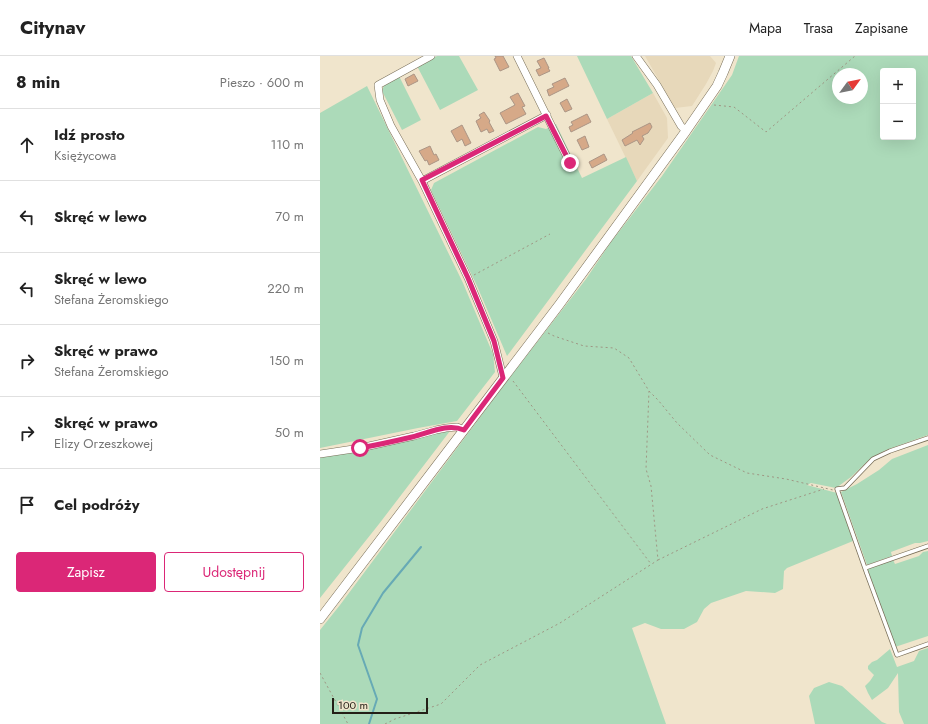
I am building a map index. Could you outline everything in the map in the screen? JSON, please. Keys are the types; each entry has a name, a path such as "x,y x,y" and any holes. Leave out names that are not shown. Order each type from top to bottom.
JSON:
{"street":[{"path":"431,56 378,85 380,100 391,126 422,180 468,278 494,341 503,378"},
{"path":"517,56 570,163"},
{"path":"636,56 657,85 681,126 686,131"},
{"path":"320,619 540,329 686,131 720,79 730,56"},
{"path":"422,180 546,116"},
{"path":"320,454 360,448 446,428 457,427 464,430"}],"lane":[{"path":"928,438 890,451 873,459 845,488 837,489 897,656 928,644"},
{"path":"865,568 928,546"}],"path":[{"path":"705,104 734,107 766,132 855,56"},
{"path":"468,278 550,234"},
{"path":"540,329 554,336 584,346 614,348 629,358 650,391 677,423 710,455 747,474 786,479 831,490 837,489"},
{"path":"513,381 651,564"},
{"path":"650,391 646,469 651,486 658,560"},
{"path":"385,724 441,704 480,665 560,623 658,560 762,509 825,488"},
{"path":"320,673 348,724"}],"shaded area":[{"path":"645,56 710,56 716,63 706,84 692,106 675,108"},
{"path":"653,93 667,118 668,138 637,181 607,119"}],"green space":[{"path":"437,56 459,56 478,90 440,110 417,66"},
{"path":"577,56 631,56 653,93 607,119"},
{"path":"739,56 928,56 928,435 886,450 871,458 851,477 836,488 811,483 807,485 837,493 853,541 787,568 784,571 783,589 775,593 746,591 711,603 704,609 697,622 684,629 661,629 645,623 632,628 666,724 320,724 320,630 504,385 586,279 611,242 662,176 732,75"},
{"path":"399,76 421,120 402,130 382,91 385,83"},
{"path":"367,86 463,283 493,354 495,372 457,421 320,448 320,113"},
{"path":"556,124 582,178 626,157 637,181 507,356 477,286 431,190 434,183 538,127 546,129"},
{"path":"450,431 379,524 320,598 320,457"},
{"path":"928,445 928,541 915,543 891,552 892,556 867,565 841,492 879,470 892,459"},
{"path":"928,551 928,636 895,647 867,568 893,560 895,564 919,556 923,552"},
{"path":"928,648 928,724 904,724 899,712 898,673 888,688 872,700 865,686 874,675 868,669 868,666 890,649 897,667 914,661 919,651"},
{"path":"829,682 842,686 882,722 887,724 815,724 809,696 814,688"}],"building":[{"path":"495,56 503,56 509,67 500,71 494,59 496,58"},
{"path":"544,58 550,71 539,76 536,70 541,68 537,61"},
{"path":"414,74 418,81 408,86 405,79"},
{"path":"565,78 569,86 549,96 547,90 554,87 552,84"},
{"path":"518,93 525,106 522,107 526,114 506,124 500,113 515,105 510,97"},
{"path":"567,99 572,109 565,112 560,103"},
{"path":"484,112 494,131 489,133 487,129 481,132 476,121 481,118 479,115"},
{"path":"587,114 591,122 571,132 569,127 573,125 571,122"},
{"path":"650,123 652,127 648,133 642,136 644,139 640,145 637,140 625,146 622,140 633,133 632,132"},
{"path":"462,125 471,143 465,146 462,139 457,142 451,131"},
{"path":"585,136 589,147 582,150 577,140"},
{"path":"430,146 434,155 436,154 439,160 429,165 427,160 425,161 419,151"},
{"path":"604,154 607,160 592,168 589,162"}],"waterway":[{"path":"369,724 377,699 358,645 362,628 383,593 421,547"}],"route":[{"path":"360,448 446,428 457,427 464,430 503,378 494,341 468,278 422,180 546,116 570,163"}]}
